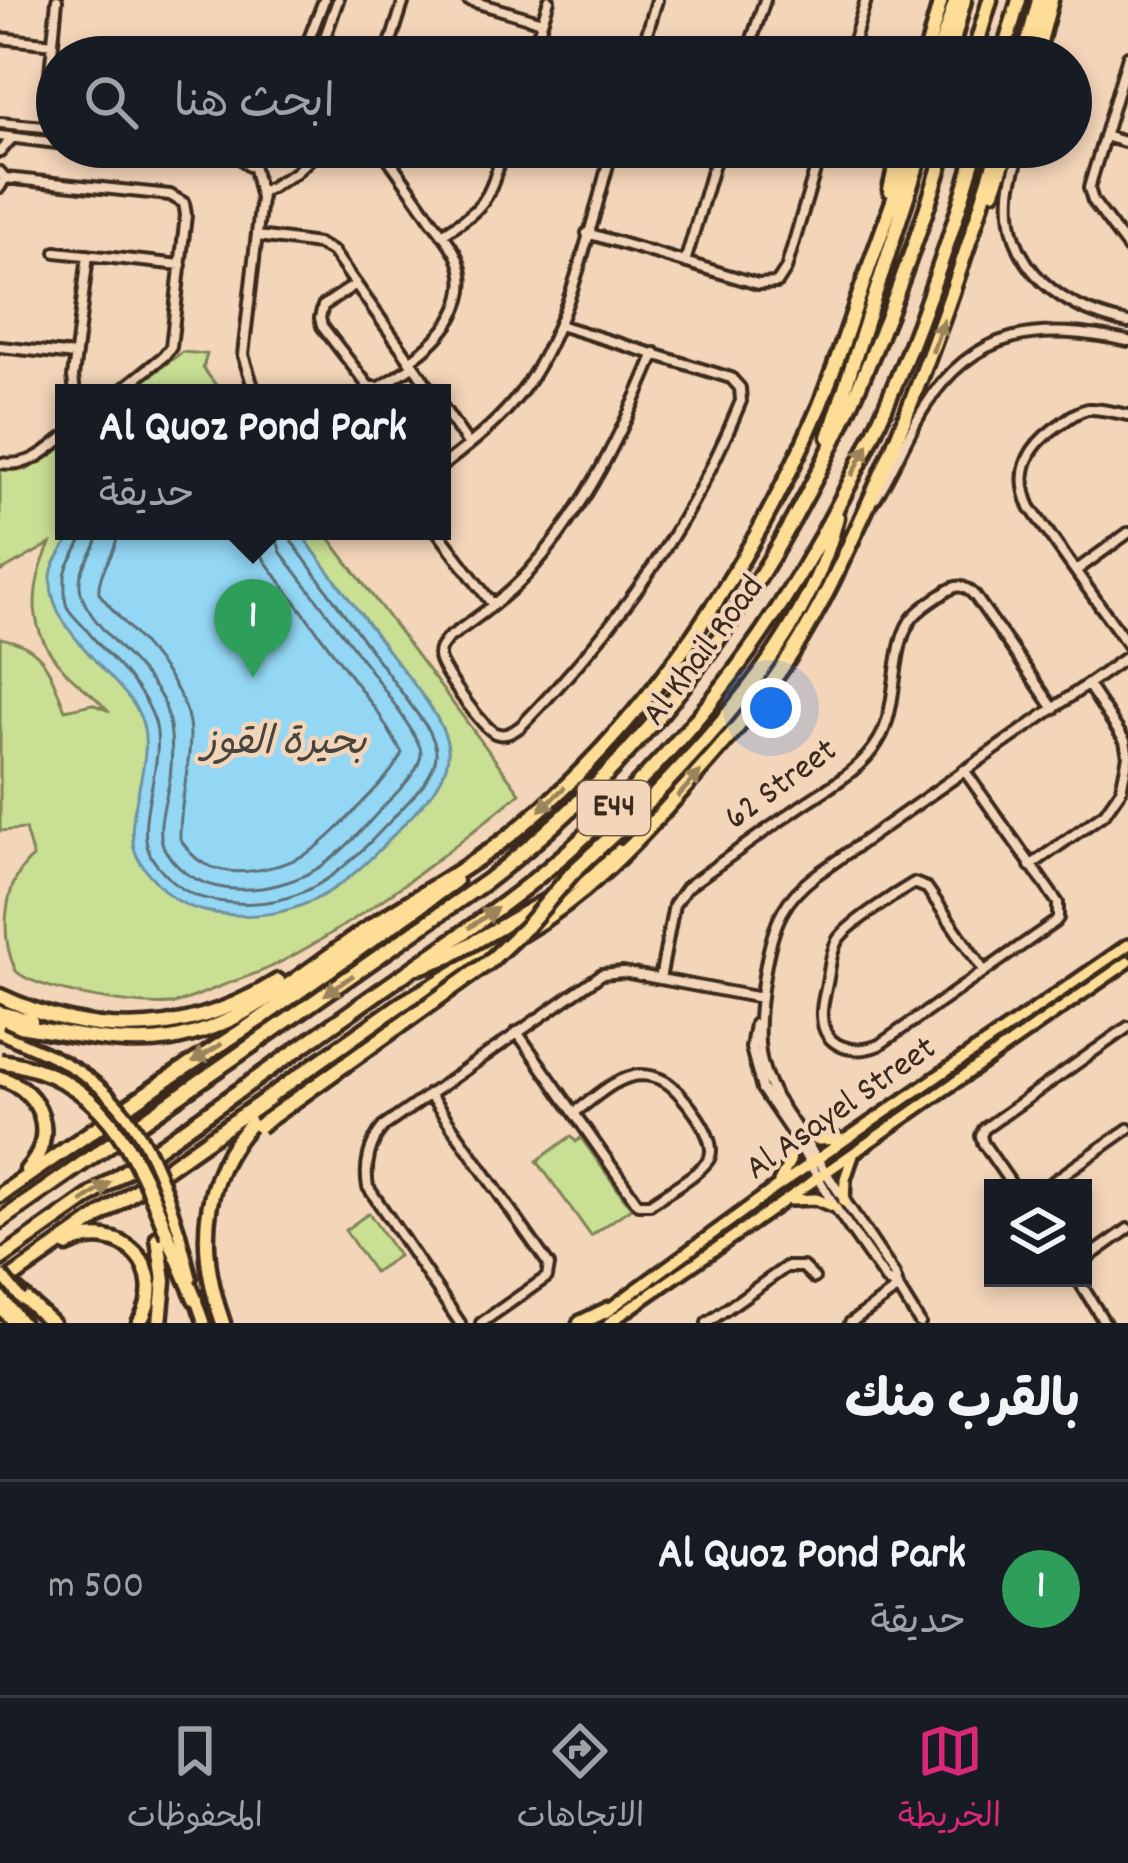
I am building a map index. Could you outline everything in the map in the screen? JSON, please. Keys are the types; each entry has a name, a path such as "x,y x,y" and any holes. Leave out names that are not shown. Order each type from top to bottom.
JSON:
{"highway":[{"path":"931,36 941,0"},
{"path":"945,36 960,0"},
{"path":"954,36 960,0"},
{"path":"979,36 990,0"},
{"path":"1008,36 1019,0"},
{"path":"1030,36 1039,0"},
{"path":"1041,36 1051,0"},
{"path":"883,232 896,168"},
{"path":"1,1194 434,897 527,822 581,770 644,698 712,608 762,525 831,378 904,168"},
{"path":"823,462 837,406 917,168"},
{"name":"Al Khail Road","path":"0,1221 487,881 541,837 633,746 709,656 758,582 823,462 895,301 939,168"},
{"name":"Al Khail Road","path":"0,1259 505,902 598,824 672,747 768,624 839,500 908,352 971,168"},
{"path":"52,1323 11,1293 20,1272 401,1004 562,907 642,836 721,748 783,667 822,602 861,519 912,407 992,168"},
{"path":"969,241 1001,168"},
{"path":"208,1226 230,1162 259,1126 489,962 647,802 734,704 786,632 827,551 839,500"},
{"path":"412,968 450,956 510,923 642,836"},
{"path":"0,1024 107,1040 152,1041 209,1029 245,1012 473,863"},
{"path":"0,996 88,1022 156,1026 214,1014 308,970"},
{"path":"223,1323 209,1277 208,1226 221,1165 269,1106 439,981"},
{"path":"0,1013 107,1040"},
{"path":"0,1061 41,1070 64,1082 120,1132 145,1176 195,1299"},
{"path":"0,1078 31,1095 44,1128 35,1160 1,1194"},
{"path":"160,1323 168,1235"},
{"path":"20,1272 82,1238 118,1241 136,1254 149,1280 149,1301 139,1323"},
{"path":"4,1307 19,1323"},
{"path":"580,1323 611,1319"}],"main road":[{"name":"Al Asayel Street","path":"611,1319 771,1191 1128,946"},
{"name":"Al Asayel Street","path":"590,1323 611,1319 1128,962"},
{"path":"0,1034 80,1072 123,1110 154,1159 168,1235"},
{"path":"771,1191 787,1169 796,1134 819,1140 851,1138"},
{"path":"786,1201 810,1198 840,1205 854,1154"},
{"path":"0,1273 11,1293 42,1323"},
{"path":"4,1307 11,1293"},
{"path":"195,1299 204,1323"}],"street":[{"path":"54,36 57,0"},
{"path":"310,36 324,0"},
{"path":"325,36 338,0"},
{"path":"393,36 404,0"},
{"path":"467,0 542,22"},
{"path":"538,36 549,0"},
{"path":"646,36 657,0"},
{"path":"753,36 765,0"},
{"path":"855,36 866,0"},
{"path":"0,38 36,42"},
{"path":"1128,56 1089,183 1089,193 1128,248"},
{"path":"30,126 36,120"},
{"path":"0,123 36,126"},
{"path":"0,136 36,140"},
{"path":"1104,136 1128,143"},
{"path":"0,152 12,137"},
{"path":"250,168 253,172"},
{"path":"251,384 243,346 261,193 252,168"},
{"path":"261,193 300,168"},
{"path":"384,384 442,334 460,297 457,256 395,168"},
{"path":"442,234 484,203 498,168"},
{"path":"451,459 500,418 525,388 559,325 607,168"},
{"path":"685,262 712,168"},
{"path":"587,233 758,284 777,283 786,269 816,168"},
{"path":"1016,168 1010,200 1012,225 1025,260 1058,297 1128,323"},
{"path":"2,179 174,195 181,200 186,211 171,347 129,384"},
{"path":"257,236 326,247 426,384"},
{"path":"56,252 181,265"},
{"path":"73,384 88,255"},
{"path":"356,284 323,306 320,318 366,384"},
{"path":"559,325 655,353 731,378 742,394 694,501 630,601 570,675 516,731 502,735 484,724 440,661 440,649 517,585 538,561 591,485 655,353"},
{"path":"861,519 932,396 970,357 1001,341 1035,332 1067,331 1128,340"},
{"path":"0,347 75,355"},
{"path":"1128,415 1090,409 1075,413 1037,441 1024,482 1027,499 1128,645"},
{"path":"451,419 469,445"},
{"path":"0,463 31,461 55,444"},
{"path":"1077,570 1128,533"},
{"path":"444,540 493,605"},
{"name":"62 Street","path":"660,979 674,905 686,888 862,762 886,728 904,633 917,612 954,586 967,587 976,596 1054,709"},
{"path":"920,1323 896,1277 840,1205 756,1075 751,1048 773,935 790,899 816,875 1128,656"},
{"path":"1030,866 1112,806 1124,780 1127,741 1088,685"},
{"path":"964,770 1058,903 1060,913 1055,922 984,971 868,1049 834,1043 823,1025 822,1009 837,941 914,884 927,888 984,971"},
{"path":"460,1323 368,1187 372,1147 383,1127 602,974 623,972 761,998"},
{"path":"1008,1179 983,1143 982,1132 1128,1027"},
{"path":"518,1031 634,1199 642,1205 704,1164 712,1151 710,1137 688,1106 660,1079 628,1077 575,1112"},
{"path":"429,1094 549,1265 547,1277 482,1323"},
{"path":"1057,1179 1128,1129"},
{"path":"1092,1255 1128,1229"},
{"path":"706,1323 786,1267 803,1267 814,1278"},
{"path":"1083,1287 1103,1318 1114,1323"},
{"path":"850,1323 899,1288"}],"green space":[{"path":"182,352 207,354 203,368 215,384 140,384"},
{"path":"55,449 55,540 331,540 520,793 343,926 272,967 187,1000 142,1004 93,997 45,985 16,971 8,943 7,911 15,881 33,857 25,829 0,831 0,638 36,654 50,673 65,710 92,704 107,710 69,675 43,640 35,594 50,544 0,572 0,468 27,470"},
{"path":"571,1136 576,1142 581,1138 631,1208 591,1236 537,1161"},
{"path":"369,1213 398,1256 374,1272 345,1230"}],"water":[{"name":"بحيرة القوز","path":"69,540 306,540 439,723 448,759 434,791 367,862 308,903 261,915 234,915 203,911 176,900 148,873 134,848 134,813 145,758 142,722 123,690 79,643 57,608 51,589 59,555"}],"place":[{"name":"Al Quoz Pond Park","path":"253,678"}]}
